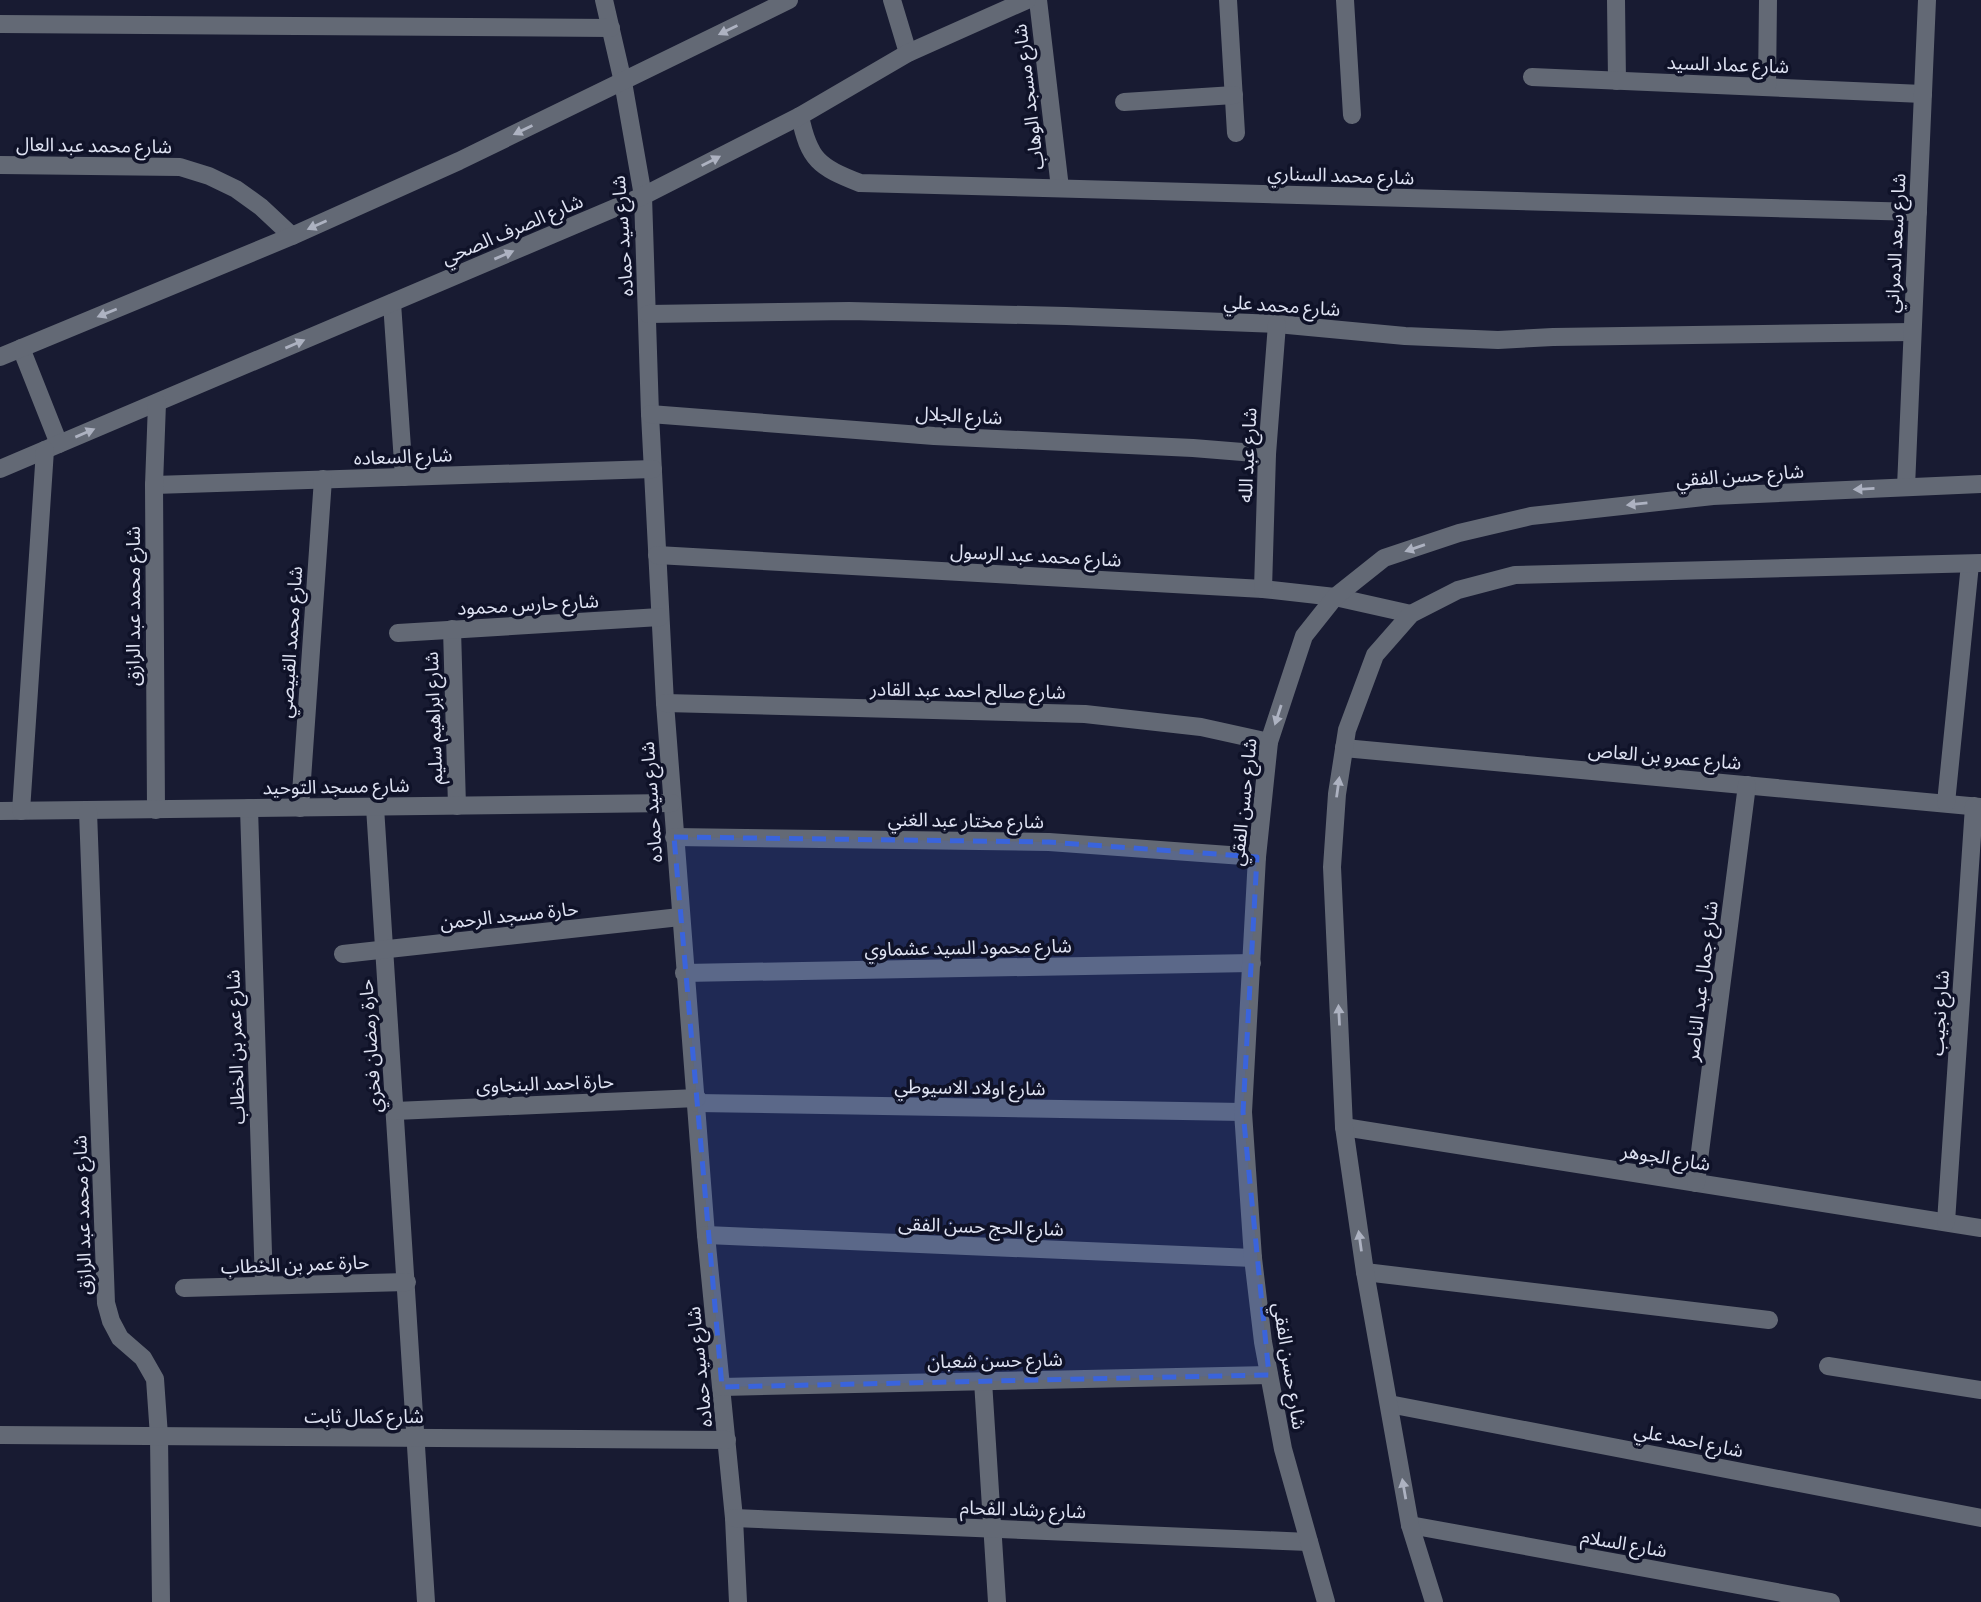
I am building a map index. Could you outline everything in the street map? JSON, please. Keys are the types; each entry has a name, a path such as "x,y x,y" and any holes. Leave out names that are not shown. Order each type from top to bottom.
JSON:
{"street":[{"name":"شارع سيد حماده","path":"604,0 623,82 643,196 664,704 706,1236 734,1518 738,1602"},
{"path":"0,357 292,236 459,161 789,0"},
{"path":"892,0 908,53"},
{"name":"شارع الصرف الصحي","path":"0,469 643,196 800,116 908,53 1027,0"},
{"name":"شارع مسجد الوهاب","path":"1038,0 1060,188"},
{"path":"1228,0 1236,133"},
{"path":"1345,0 1352,115"},
{"path":"1615,0 1616,80"},
{"path":"1768,0 1768,87"},
{"name":"شارع سعد الدمراني","path":"1906,487 1927,0"},
{"path":"0,24 611,27"},
{"name":"شارع عماد السيد","path":"1532,78 1923,94"},
{"path":"1124,102 1234,96"},
{"name":"شارع محمد السناري","path":"800,116 810,153 832,173 860,183 1918,212"},
{"name":"شارع محمد عبد العال","path":"0,164 180,167 209,176 236,189 261,207 292,236"},
{"path":"392,303 404,477"},
{"name":"شارع محمد علي","path":"648,314 863,312 1276,324 1405,336 1498,340 1912,332"},
{"name":"شارع عبد الله","path":"1263,589 1267,454 1276,324"},
{"path":"20,811 52,447 21,348"},
{"name":"شارع محمد عبد الرازق","path":"156,810 154,485 157,403"},
{"name":"شارع الجلال","path":"650,414 934,436 1267,454"},
{"name":"شارع السعاده","path":"154,485 653,469"},
{"name":"شارع محمد القبيصي","path":"300,808 323,480"},
{"name":"شارع حسن الفقي","path":"1326,1602 1283,1449 1269,1375 1253,1258 1243,1112 1257,857 1269,742 1304,636 1335,597 1384,558 1459,533 1531,516 1713,496 1981,484"},
{"name":"شارع محمد عبد الرسول","path":"657,555 1263,589 1335,597 1411,614"},
{"path":"1434,1602 1410,1525 1365,1272 1344,1127 1332,867 1337,794 1347,730 1357,697 1375,655 1411,614 1458,590 1515,575 1976,564 1946,803"},
{"name":"شارع حارس محمود","path":"398,633 660,617"},
{"name":"شارع ابراهيم سليم","path":"452,629 457,806"},
{"name":"شارع صالح احمد عبد القادر","path":"664,704 1084,715 1200,727 1269,742"},
{"name":"شارع عمرو بن العاص","path":"1344,748 1977,806"},
{"name":"شارع جمال عبد الناصر","path":"1696,1183 1747,785"},
{"name":"شارع مسجد التوحيد","path":"0,811 672,803"},
{"name":"شارع نجيب","path":"1946,1222 1977,806"},
{"name":"حارة رمضان فخري","path":"374,807 426,1602"},
{"name":"شارع عمر بن الخطاب","path":"249,808 264,1285"},
{"name":"شارع محمد عبد الرازق","path":"88,811 106,1303 120,1338 143,1358 155,1379 159,1436 160,1602"},
{"name":"شارع مختار عبد الغني","path":"674,837 1049,842 1257,857"},
{"name":"حارة مسجد الرحمن","path":"343,954 680,917"},
{"name":"شارع محمود السيد عشماوي","path":"684,973 1252,963"},
{"name":"حارة احمد البنجاوى","path":"395,1111 697,1101"},
{"name":"شارع اولاد الاسيوطي","path":"697,1101 1243,1112"},
{"name":"شارع الجوهر","path":"1344,1127 1981,1228"},
{"name":"شارع الحج حسن الفقى","path":"706,1236 1253,1258"},
{"path":"1365,1272 1769,1320"},
{"name":"حارة عمر بن الخطاب","path":"184,1288 407,1282"},
{"path":"1828,1366 1981,1390"},
{"name":"شارع حسن شعبان","path":"722,1387 1269,1375"},
{"path":"983,1381 997,1602"},
{"name":"شارع احمد علي","path":"1389,1404 1981,1518"},
{"name":"شارع كمال ثابت","path":"0,1435 727,1440"},
{"name":"شارع رشاد الفحام","path":"734,1518 1309,1542"},
{"name":"شارع السلام","path":"1410,1525 1831,1602"}],"highlighted area":[{"path":"674,837 1049,842 1257,857 1243,1112 1269,1375 722,1387"}]}
